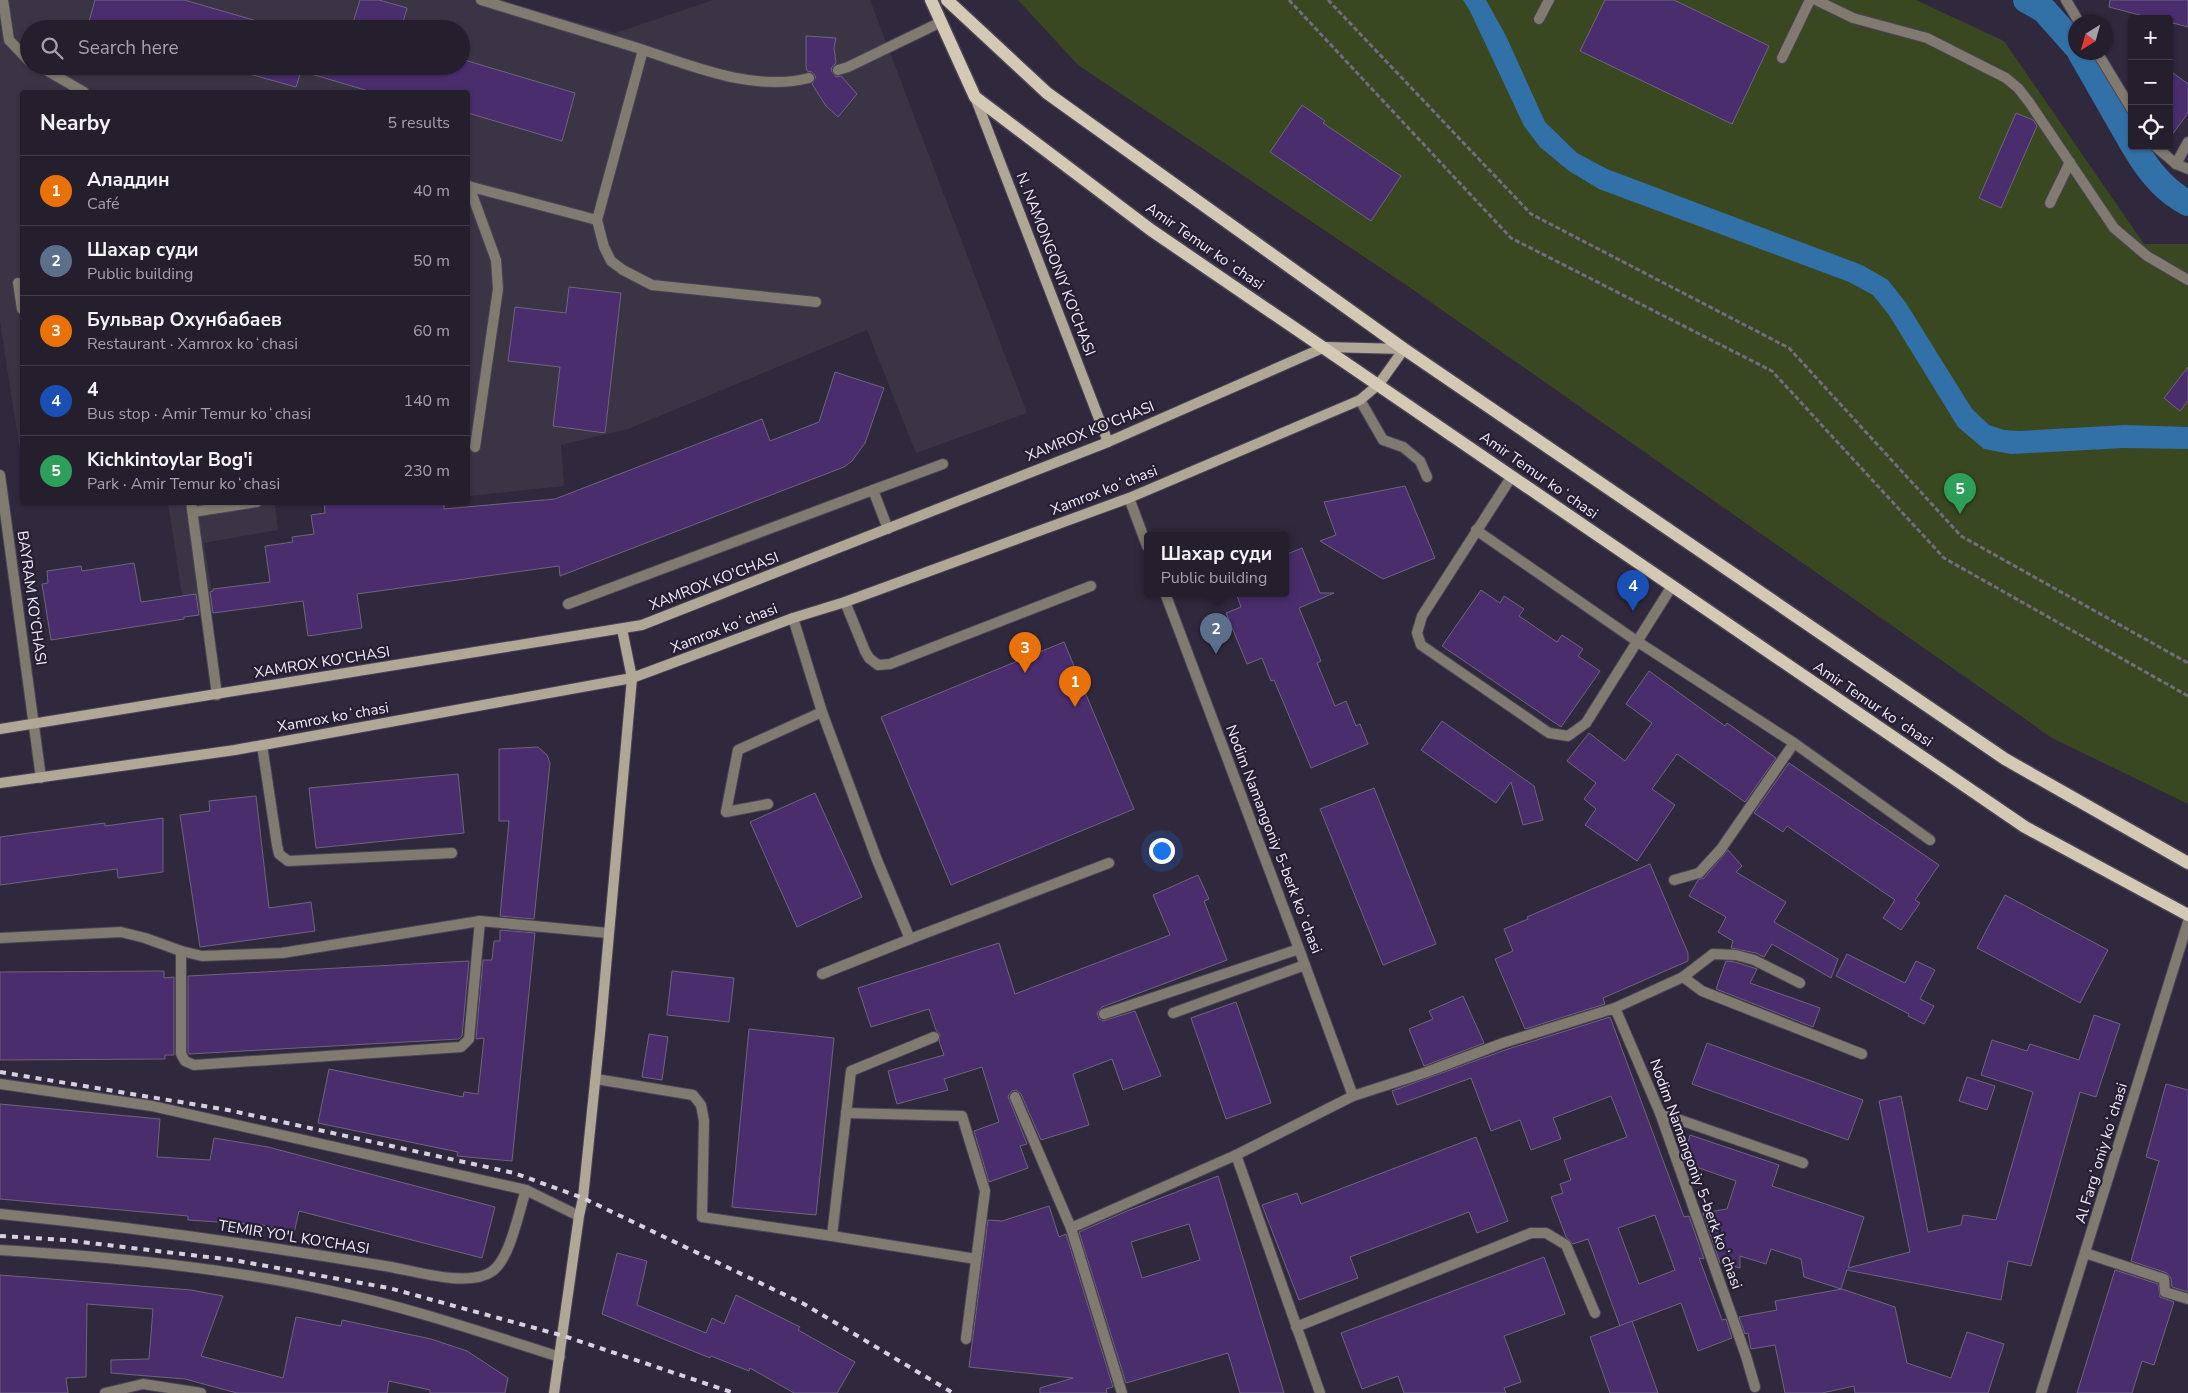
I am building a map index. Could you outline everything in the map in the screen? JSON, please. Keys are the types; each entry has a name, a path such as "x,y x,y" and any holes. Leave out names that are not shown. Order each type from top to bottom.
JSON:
{"main road":[{"name":"Amir Temur koʻchasi","path":"931,0 975,97 1151,230 2025,827 2188,915"},
{"name":"Amir Temur koʻchasi","path":"948,0 1047,92 1404,349 2005,759 2188,863"},
{"name":"N. NAMONGONIY KO'CHASI","path":"975,97 1108,442"},
{"name":"XAMROX KO'CHASI","path":"0,729 642,625 1108,442 1324,347 1404,349"},
{"name":"Xamrox koʻchasi","path":"0,783 262,745 632,678 793,618 845,602 1129,498 1360,400 1379,384 1404,349"},
{"path":"554,1393 583,1198 596,1079 632,678 622,629"}],"street":[{"path":"2,0 10,40 20,51"},
{"path":"481,0 711,71 758,82 809,78"},
{"path":"1539,19 1549,0"},
{"path":"1782,58 1810,0"},
{"path":"1816,0 1853,18 1927,38 2006,78 2018,88 2029,102 2114,228 2147,256 2188,280"},
{"path":"2066,0 2076,15"},
{"path":"838,70 848,67 941,22"},
{"path":"642,50 597,220 604,247 611,260 622,270 652,285 816,302"},
{"path":"2102,60 2129,105"},
{"path":"55,75 81,90"},
{"path":"2176,164 2188,142"},
{"path":"2159,150 2176,164 2188,169"},
{"path":"2050,203 2070,162"},
{"path":"470,187 597,220"},
{"path":"470,191 496,260 498,289 475,447"},
{"path":"18,283 20,296"},
{"path":"1360,400 1383,440 1403,447 1420,461 1427,477"},
{"path":"568,604 943,464"},
{"name":"BAYRAM KO‘CHASI","path":"0,475 42,778"},
{"path":"1512,476 1422,616 1417,633 1421,645 1429,651 1549,733 1568,736 1586,723 1672,586"},
{"path":"873,490 888,529"},
{"path":"1129,498 1144,538"},
{"path":"217,695 192,507 218,505"},
{"path":"1476,530 1638,642 1794,743 1930,840"},
{"path":"845,602 865,651 869,658 878,665 890,664 1091,586"},
{"name":"Nodim Namangoniy 5-berk koʻchasi","path":"1167,597 1300,949 1353,1096"},
{"path":"793,618 822,712 910,939"},
{"path":"768,804 726,812 738,750 822,712"},
{"path":"1674,880 1699,873 1720,849 1794,743"},
{"path":"262,745 277,845 279,854 288,862 452,854"},
{"path":"822,974 1109,863"},
{"path":"0,938 121,932 202,956 282,953 480,921 608,933"},
{"path":"181,951 181,1054 185,1061 194,1066 461,1047 469,1039 480,921"},
{"name":"Al Fargʻoniy koʻchasi","path":"2041,1393 2188,922"},
{"path":"1104,1014 1300,949"},
{"path":"1071,1228 1236,1154 1353,1096 1424,1073 1503,1043 1615,1008 1683,977 1713,954 1736,954 1754,960 1800,983"},
{"path":"1173,1013 1305,965"},
{"path":"1683,977 1702,992 1862,1054"},
{"name":"Nodim Namangoniy 5-berk koʻchasi","path":"1615,1008 1660,1113 1746,1356 1755,1387"},
{"path":"832,1236 851,1071 934,1037"},
{"path":"596,1079 693,1095 701,1105 704,1121 702,1217 976,1259"},
{"path":"0,1084 152,1106 526,1190 579,1216"},
{"path":"1015,1097 1071,1228 1122,1393"},
{"path":"846,1113 962,1116 985,1191 966,1339"},
{"path":"1660,1113 1803,1163"},
{"path":"1236,1154 1320,1393"},
{"name":"TEMIR YO'L KO'CHASI","path":"0,1214 89,1222 293,1251 450,1277 478,1278 492,1272 504,1259 526,1190"},
{"path":"1296,1327 1531,1233 1546,1233 1566,1245 1595,1312"},
{"path":"0,1250 66,1254 244,1274 322,1289 461,1326 560,1357"},
{"path":"2085,1253 2164,1279 2165,1292 2188,1299"},
{"path":"105,1393 143,1384 201,1393"}],"path":[{"path":"1289,0 1511,238 1772,371 1944,558 2188,696"},
{"path":"1328,0 1531,214 1789,348 1961,536 2188,664"}],"shaded area":[{"path":"0,0 499,0 615,33 713,0 870,0 1027,413 916,453 867,330 628,429 561,445 564,486 470,496 470,90 20,90 20,451 0,322"},
{"path":"168,505 275,505 278,530 204,543 215,610 185,615"}],"green space":[{"path":"1018,0 1916,0 2004,41 2144,244 2188,244 2188,804 2052,738 1412,289 1078,65"}],"water":[{"path":"1463,0 1486,0 1506,36 1545,122 1577,153 1607,169 1862,265 1888,280 1906,303 1972,409 1989,425 2004,430 2019,431 2125,425 2188,427 2188,449 2123,448 2011,454 1984,449 1958,427 1889,315 1873,295 1849,282 1599,189 1569,171 1540,147 1524,126 1470,11"}],"building":[{"path":"95,0 184,0 254,20 89,20"},
{"path":"360,0 379,0 407,8 404,20 354,20"},
{"path":"1605,0 1674,0 1769,46 1732,124 1580,51"},
{"path":"2110,0 2188,0 2188,27 2173,23 2173,15 2140,15 2109,7"},
{"path":"806,36 836,38 834,48 836,63 831,68 832,72 836,77 841,76 857,94 838,117 826,106 812,84 816,77 812,72 807,71"},
{"path":"470,62 575,93 562,141 470,114 470,90 365,90 315,75 470,75"},
{"path":"2173,73 2188,84 2188,113 2173,134"},
{"path":"253,75 300,75 296,87"},
{"path":"1302,105 1325,121 1323,123 1401,176 1371,221 1270,152"},
{"path":"2016,113 2033,120 2037,126 2001,208 1979,198"},
{"path":"569,287 621,293 605,433 553,426 560,367 508,361 515,307 566,313"},
{"path":"2188,367 2188,401 2180,411 2164,398"},
{"path":"835,372 884,388 865,443 852,461 844,467 560,576 559,566 357,594 362,628 308,636 303,601 213,613 210,592 213,589 270,582 265,546 293,542 292,537 314,534 311,515 325,513 324,505 444,505 444,509 555,499 762,419 770,441 819,422"},
{"path":"1405,486 1435,558 1383,579 1320,541 1336,535 1324,502"},
{"path":"1302,548 1320,593 1334,593 1299,608 1321,661 1317,663 1335,706 1346,701 1356,726 1360,724 1368,744 1311,768 1274,680 1271,681 1262,658 1247,664 1226,613 1241,607 1237,597 1289,597 1289,553"},
{"path":"134,563 141,602 196,594 199,615 51,640 42,584 48,583 47,571 81,566 82,571"},
{"path":"1481,590 1500,603 1504,596 1524,609 1519,616 1557,642 1562,635 1583,649 1578,656 1600,671 1561,727 1442,646"},
{"path":"1064,642 1134,809 951,885 881,717"},
{"path":"1649,671 1725,726 1727,723 1776,758 1745,802 1677,754 1652,789 1675,805 1637,861 1585,825 1596,809 1584,799 1596,783 1567,761 1589,733 1625,761 1652,723 1626,704"},
{"path":"1442,721 1534,786 1543,820 1523,825 1511,782 1496,803 1421,750"},
{"path":"538,747 547,755 550,763 534,919 500,916 509,821 499,821 499,749"},
{"path":"1789,763 1939,865 1915,900 1920,903 1901,930 1883,918 1895,900 1787,826 1783,832 1754,813"},
{"path":"458,774 464,833 316,848 309,788"},
{"path":"1374,788 1436,944 1383,965 1320,809"},
{"path":"815,793 862,897 797,927 750,822"},
{"path":"256,796 269,908 311,902 315,931 200,947 180,815 210,811 209,801"},
{"path":"163,818 163,872 118,878 117,869 0,885 0,837 105,823 105,826"},
{"path":"1728,850 1742,866 1736,872 1786,902 1774,922 1838,959 1831,978 1772,944 1764,957 1756,953 1731,948 1733,941 1718,932 1726,917 1689,896 1698,880 1704,878"},
{"path":"1650,864 1688,953 1688,961 1603,998 1605,1004 1525,1029 1495,959 1513,951 1504,929 1528,919 1527,917"},
{"path":"1198,875 1209,899 1204,901 1227,960 1102,1007 1097,1013 1099,1019 1103,1021 1135,1011 1161,1076 1123,1090 1112,1059 1073,1074 1089,1125 1041,1140 1021,1094 1016,1090 1012,1091 1008,1096 1027,1144 1020,1146 1028,1168 989,1182 974,1131 999,1122 982,1067 944,1079 948,1090 897,1104 888,1071 944,1055 939,1041 940,1035 936,1030 929,1009 871,1027 858,988 999,943 1015,994 1170,935 1153,895"},
{"path":"2005,895 2108,950 2080,1003 1977,948"},
{"path":"500,930 535,933 512,1161 457,1156 458,1152 318,1123 329,1069 463,1097 464,1092 478,1094 484,1038 476,1039 483,960 492,960 494,941 500,941"},
{"path":"1847,954 1905,983 1916,961 1935,970 1920,999 1934,1006 1924,1024 1908,1016 1909,1014 1836,976"},
{"path":"469,961 462,1036 459,1039 189,1054 188,1052 188,976"},
{"path":"1726,961 1757,969 1750,983 1820,1008 1813,1027 1716,989"},
{"path":"164,971 164,978 174,977 174,1055 165,1055 165,1059 0,1060 0,972"},
{"path":"672,971 734,978 729,1022 667,1015"},
{"path":"1463,996 1484,1043 1424,1066 1409,1029 1433,1019 1429,1011"},
{"path":"1236,1002 1271,1103 1226,1119 1191,1018"},
{"path":"2094,1015 2120,1024 2096,1097 2080,1092 2031,1266 2008,1261 2001,1300 1847,1270 1841,1289 1804,1277 1801,1259 1771,1249 1766,1264 1740,1256 1740,1268 1720,1263 1703,1213 1727,1209 1736,1181 1685,1163 1684,1159 1690,1135 1779,1165 1772,1186 1864,1217 1848,1268 1910,1252 1879,1101 1901,1096 1928,1232 1961,1225 1963,1215 1996,1220 2033,1092 1981,1075 1992,1040 2027,1051 2030,1044 2079,1060"},
{"path":"1610,1017 1684,1217 1689,1216 1704,1259 1699,1258 1722,1320 1726,1319 1732,1338 1698,1351 1681,1303 1620,1326 1588,1239 1573,1244 1566,1237 1551,1197 1563,1193 1560,1184 1571,1180 1564,1160 1627,1137 1611,1096 1553,1118 1561,1139 1531,1150 1520,1120 1491,1131 1471,1078 1397,1105 1392,1091 1505,1050","holes":["1655,1215 1675,1270 1639,1284 1618,1228"]},
{"path":"749,1029 834,1038 816,1215 732,1207"},
{"path":"649,1034 668,1037 662,1080 642,1077"},
{"path":"1707,1043 1863,1100 1848,1140 1692,1084"},
{"path":"1967,1077 1995,1086 1987,1110 1959,1101"},
{"path":"2166,1084 2188,1090 2188,1292 2172,1287 2171,1278 2167,1273 2131,1261 2159,1161 2146,1157"},
{"path":"0,1104 160,1119 157,1157 210,1160 214,1138 268,1147 495,1207 482,1258 299,1211 294,1233 262,1225 188,1220 188,1216 0,1199"},
{"path":"1476,1137 1508,1221 1477,1233 1469,1212 1350,1257 1358,1278 1299,1300 1262,1205 1297,1193 1301,1204"},
{"path":"1218,1176 1284,1393 1240,1393 1228,1353 1126,1383 1079,1232 1127,1211","holes":["1189,1224 1200,1260 1142,1278 1131,1242"]},
{"path":"1049,1206 1059,1237 1066,1234 1113,1387 1106,1389 1107,1393 1040,1393 1040,1388 1073,1378 969,1367 988,1220 1002,1221"},
{"path":"617,1253 647,1261 637,1305 706,1333 712,1318 724,1324 736,1295 800,1327 798,1330 855,1362 837,1393 794,1393 750,1368 749,1371 711,1356 710,1358 602,1314"},
{"path":"1544,1257 1565,1314 1504,1336 1521,1382 1504,1388 1506,1393 1404,1393 1398,1376 1362,1389 1341,1333"},
{"path":"2115,1270 2158,1284 2160,1297 2174,1302 2154,1365 2142,1361 2132,1393 2077,1393"},
{"path":"0,1275 191,1290 223,1296 201,1356 283,1378 296,1317 341,1326 342,1320 431,1339 467,1351 508,1378 505,1393 430,1393 430,1390 389,1381 387,1393 237,1393 185,1379 111,1373 111,1360 149,1359 153,1309 87,1304 86,1377 66,1378 68,1393 0,1393"},
{"path":"1842,1289 1895,1307 1907,1363 1951,1378 1967,1332 2004,1344 1988,1393 1855,1393 1854,1386 1822,1393 1785,1393 1775,1345 1751,1349 1748,1333 1745,1334 1739,1317 1777,1310 1775,1301"},
{"path":"1632,1321 1658,1393 1610,1393 1590,1337"}],"waterway":[{"path":"2026,0 2044,10 2068,37"},
{"path":"2085,60 2128,136"},
{"path":"2137,150 2157,179 2171,192 2188,203"}],"railway":[{"path":"0,1072 228,1110 514,1173 583,1198 804,1304 953,1393"},
{"path":"0,1236 65,1240 233,1260 389,1288 564,1336 734,1393"}],"place":[{"name":"Kichkintoylar Bog'i","path":"1960,514"},
{"name":"4","path":"1633,611"},
{"name":"Шахар суди","path":"1216,654"},
{"name":"Бульвар Охунбабаев","path":"1025,673"},
{"name":"Аладдин","path":"1075,707"}]}
